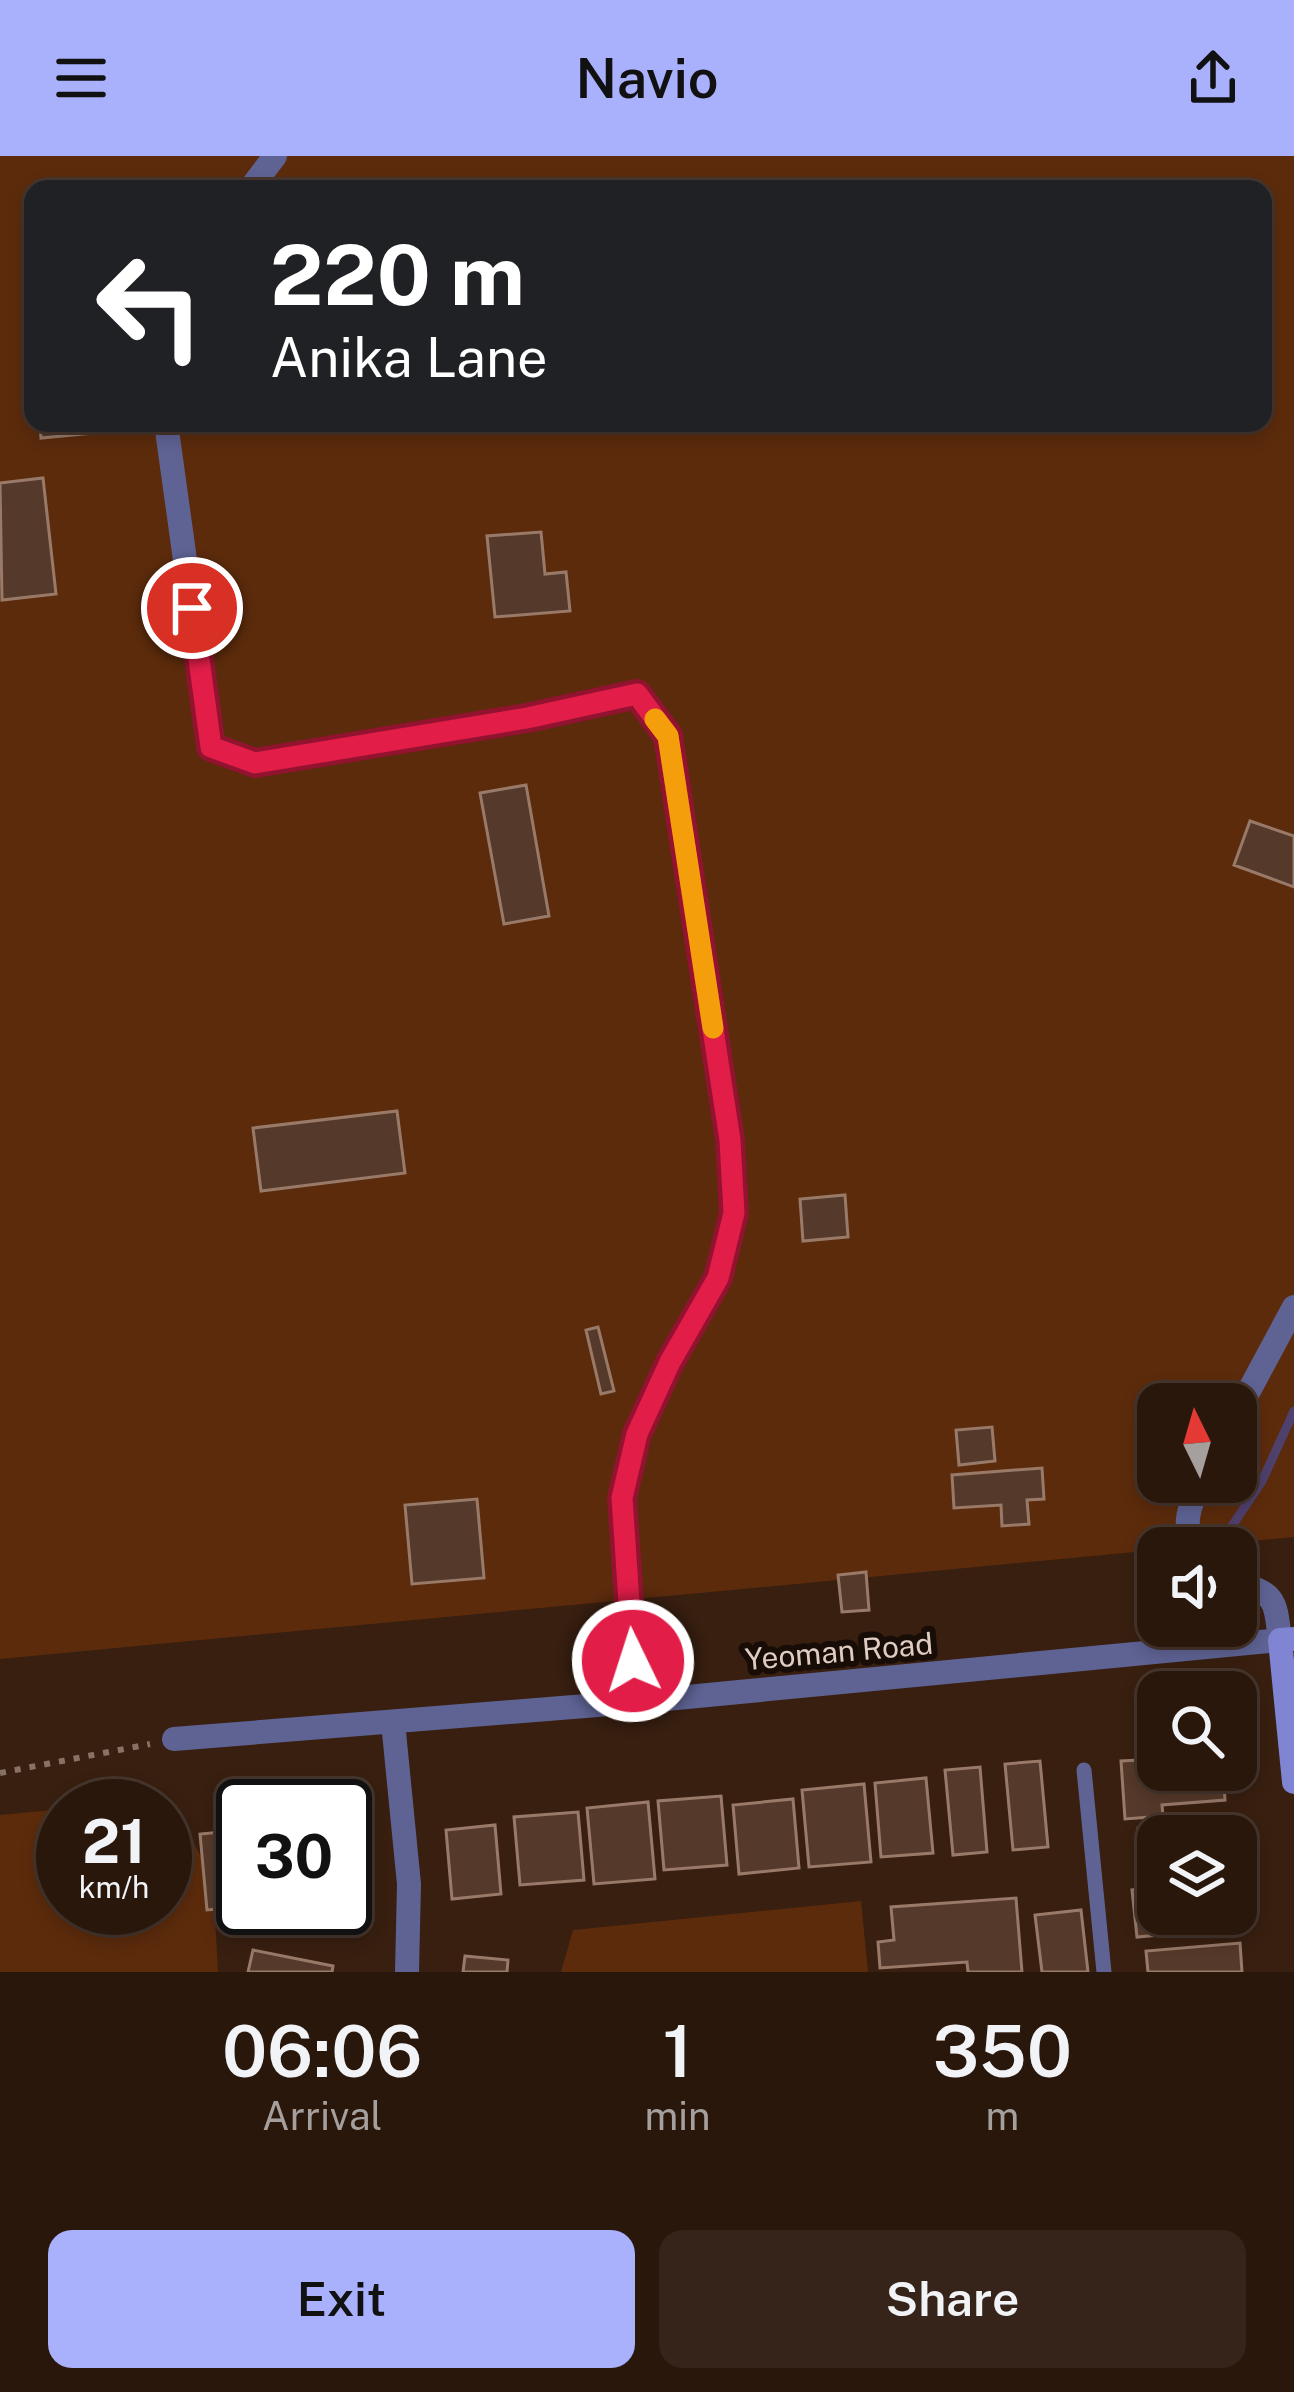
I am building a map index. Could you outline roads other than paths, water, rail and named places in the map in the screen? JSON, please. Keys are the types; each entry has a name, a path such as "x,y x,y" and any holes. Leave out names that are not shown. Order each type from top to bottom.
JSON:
{"street":[{"path":"257,180 275,156"},
{"path":"167,432 211,747 255,763 527,718 637,694 668,736 730,1140 734,1213 718,1278 670,1362 637,1434 622,1498 635,1702"},
{"path":"1253,1383 1294,1307"},
{"path":"1257,1588 1275,1602 1287,1640 1294,1781"},
{"name":"Yeoman Road","path":"174,1739 635,1702 1287,1640"},
{"path":"393,1722 409,1884 407,1972"}],"lane":[{"path":"1084,1770 1104,1972"}],"waterway":[{"path":"1231,1527 1262,1481 1294,1411"}]}
